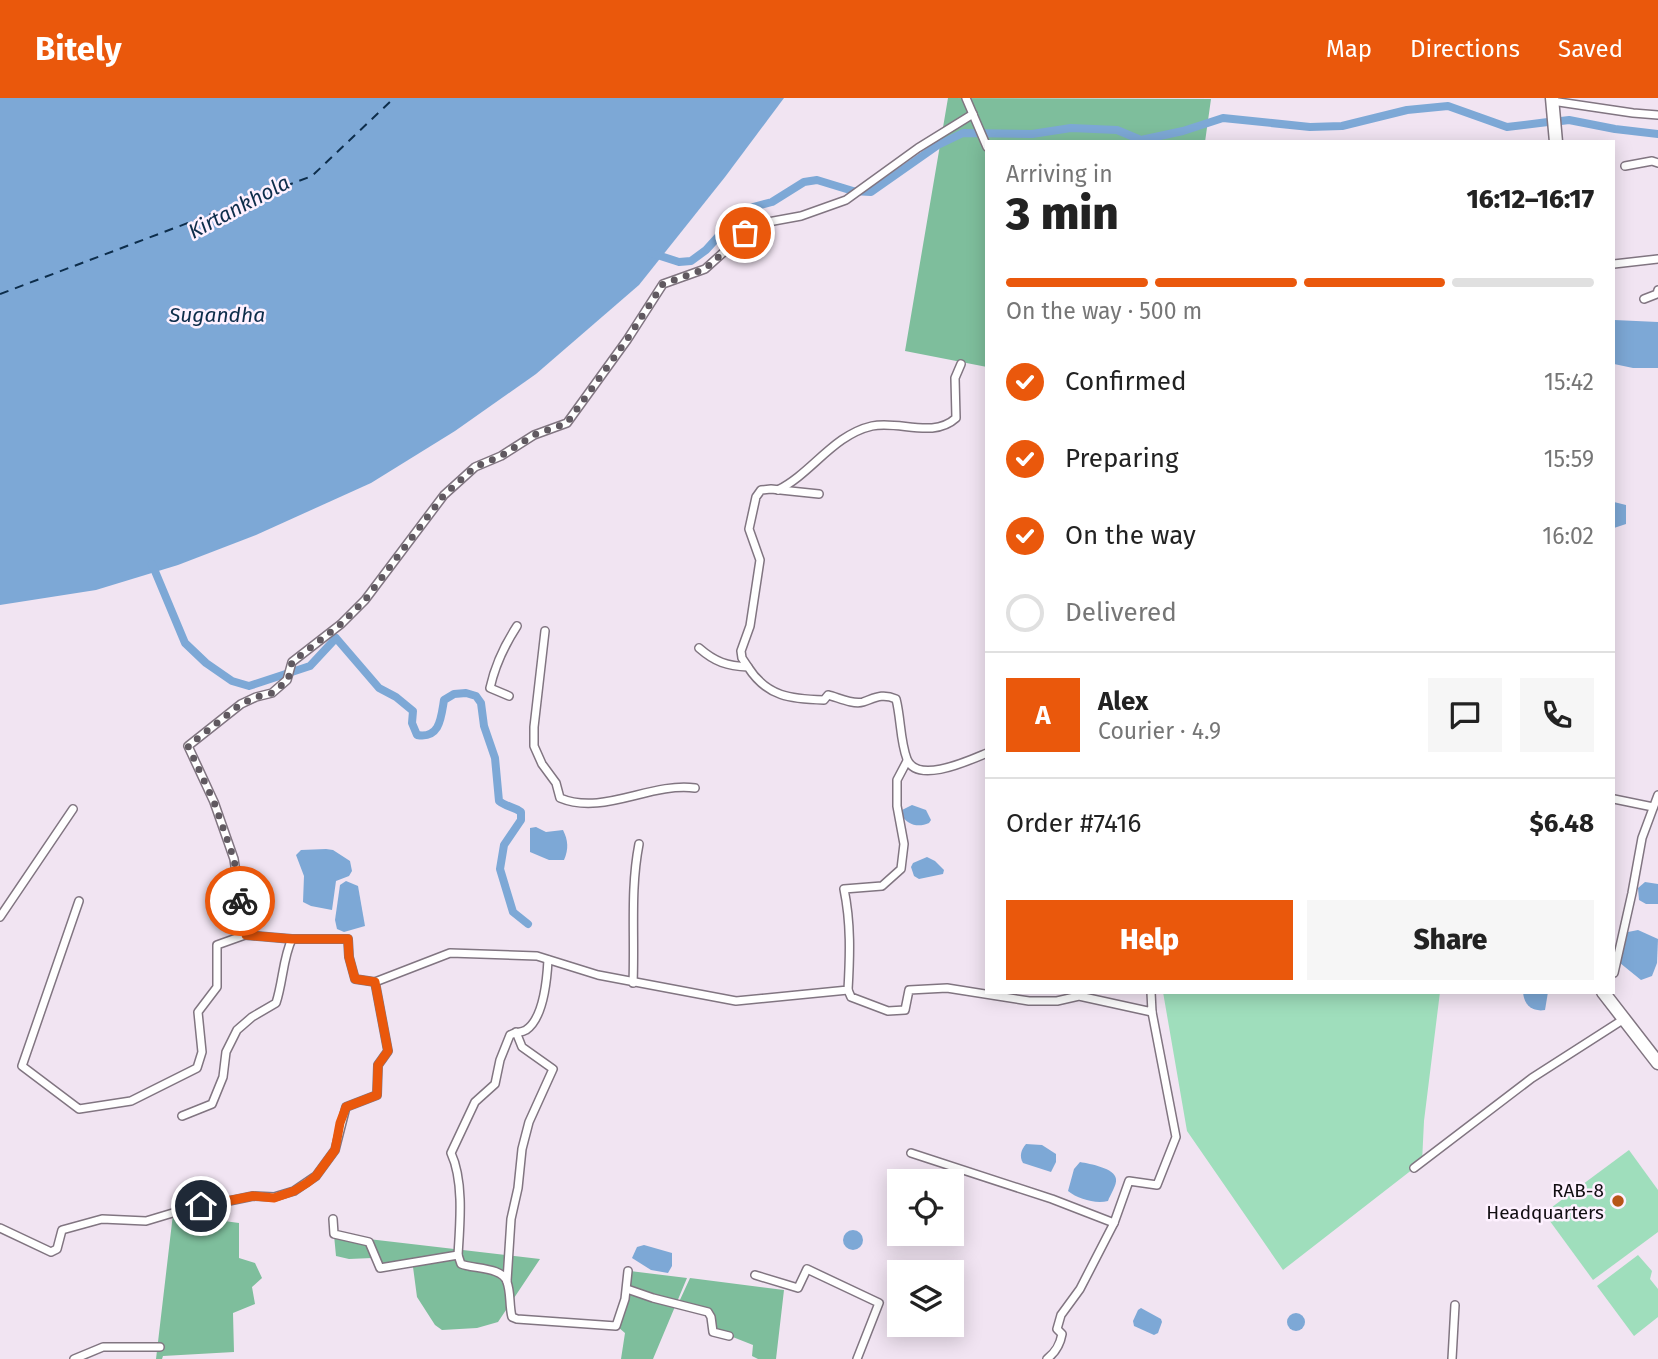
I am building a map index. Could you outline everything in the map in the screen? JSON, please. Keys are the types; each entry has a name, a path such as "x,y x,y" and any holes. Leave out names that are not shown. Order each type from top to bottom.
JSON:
{"highway":[{"path":"1552,100 1556,140"},
{"path":"1607,994 1658,1063"}],"street":[{"path":"966,98 985,142"},
{"path":"1552,100 1658,115"},
{"path":"246,935 234,859 214,802 188,746 241,704 272,693 288,680 292,662 341,624 365,600 444,495 475,467 501,456 534,435 567,423 663,284 705,269 757,224 800,216 846,200 918,148 973,114"},
{"path":"1625,166 1652,161 1658,163"},
{"path":"1615,264 1658,259"},
{"path":"1644,299 1657,294 1658,290"},
{"path":"778,490 859,430 875,425 931,428 947,426 956,418 956,378 961,364"},
{"path":"819,494 761,490 756,497 749,529 760,560 750,626 741,658 756,680 776,694 794,699 824,700 828,695 862,702 869,698 896,699 907,761 897,780 897,806 904,844 901,869 882,886 844,889 851,948 848,990 851,997 888,1011 905,1010 909,990 947,988 1029,1001 1057,1001 1079,996 1152,1012"},
{"path":"509,696 490,688 494,670 517,626"},
{"path":"545,631 534,746 542,764 556,783 560,798 572,803 590,803 680,786 695,788"},
{"path":"699,648 713,660 730,666 748,667"},
{"path":"907,761 912,766 937,772 985,754"},
{"path":"1615,970 1642,838 1658,795"},
{"path":"1615,799 1653,807"},
{"path":"0,917 73,809"},
{"path":"633,983 632,898 639,844"},
{"path":"79,901 22,1066 79,1109 131,1101 197,1068 202,1052 198,1012 217,987 217,944 246,935 292,939 348,939 349,957 355,979 375,982 450,953 512,954 537,956 633,983 736,1001 848,990"},
{"path":"182,1116 212,1104 223,1077 226,1052 237,1030 252,1017 276,1003 284,977 286,951 292,939"},
{"path":"508,1281 496,1272 461,1264 458,1255 458,1173 451,1153 475,1102 495,1084 500,1060 510,1035 528,1028 541,1006 548,960"},
{"path":"0,1228 51,1252 57,1250 62,1230 102,1219 146,1221 253,1196 274,1198 307,1183 316,1176 335,1150 346,1107 377,1095 378,1065 388,1051 375,982"},
{"path":"1047,1359 1056,1352 1060,1342 1062,1334 1057,1329 1061,1315 1080,1289 1114,1223 1129,1181 1157,1185 1176,1137 1152,1012 1151,994"},
{"path":"1414,1168 1532,1079 1624,1019"},
{"path":"516,1032 522,1047 553,1069 529,1122 522,1149 518,1188 511,1219 508,1281 512,1317 534,1322 616,1326 627,1289 628,1271"},
{"path":"911,1153 1052,1199 1114,1223"},
{"path":"333,1219 334,1234 369,1242 380,1268 458,1255"},
{"path":"755,1275 798,1288 807,1269 879,1303 857,1359"},
{"path":"627,1289 708,1312 713,1332 729,1336"},
{"path":"1452,1359 1455,1305"},
{"path":"74,1359 103,1347 160,1347"}],"green space":[{"path":"948,98 1211,99 1205,140 985,140 985,367 905,351"},
{"path":"1163,994 1440,994 1424,1121 1422,1162 1283,1270 1187,1131"},
{"path":"1629,1150 1658,1190 1658,1232 1593,1280 1544,1213"},
{"path":"173,1214 239,1223 239,1258 255,1263 262,1278 252,1287 255,1304 233,1313 234,1352 163,1356 162,1359 156,1359"},
{"path":"334,1235 540,1259 498,1322 477,1328 442,1330 435,1325 417,1297 413,1267 379,1272 372,1258 349,1259 336,1256"},
{"path":"1638,1255 1652,1271 1650,1279 1658,1289 1658,1317 1634,1336 1597,1286"},
{"path":"630,1271 687,1278 653,1359 621,1359 625,1333 618,1327"},
{"path":"690,1278 784,1290 776,1359 758,1359 752,1356 753,1345 715,1330 713,1311 679,1302"}],"water":[{"name":"Sugandha","path":"0,98 784,98 639,285 536,374 455,431 371,483 256,535 178,565 96,590 0,605"},
{"path":"1615,320 1658,322 1658,368 1633,368 1615,364"},
{"path":"1615,502 1626,505 1626,524 1615,528"},
{"path":"912,805 926,810 931,820 929,823 913,824 903,818 902,810"},
{"path":"536,827 546,832 563,830 567,845 564,860 549,860 530,852 530,828"},
{"path":"301,850 333,850 350,861 352,871 349,876 336,881 332,910 303,902 304,876 296,855"},
{"path":"927,857 944,870 943,874 919,879 914,876 911,867 913,863"},
{"path":"346,881 358,886 365,926 344,932 337,929 335,920 340,885"},
{"path":"1645,882 1658,884 1658,904 1646,904 1639,900 1638,888"},
{"path":"1638,930 1658,939 1657,963 1652,976 1641,980 1620,963 1621,947 1628,932"},
{"path":"1523,994 1548,994 1545,1010 1530,1007"},
{"path":"1026,1144 1042,1145 1056,1154 1056,1162 1051,1172 1023,1163 1021,1153"},
{"path":"1080,1162 1101,1167 1115,1175 1115,1184 1108,1201 1087,1200 1068,1191 1074,1169"},
{"path":"853,1230 860,1233 863,1240 860,1247 853,1250 846,1247 843,1240 846,1233"},
{"path":"644,1245 672,1253 672,1266 668,1273 651,1270 632,1258 637,1247"},
{"path":"1141,1308 1161,1319 1158,1333 1154,1335 1134,1326 1133,1321"},
{"path":"1296,1313 1304,1318 1305,1322 1300,1330 1296,1331 1288,1326 1287,1322 1292,1314"}],"waterway":[{"path":"651,253 679,262 691,261 706,250 735,218 753,207 772,202 804,182 817,180 853,191 871,192 938,145 963,133 1032,134 1071,128 1117,130 1141,140 1183,131 1223,118 1310,127 1342,126 1407,110 1448,106 1507,127 1548,122"},
{"path":"1561,121 1658,134"},
{"path":"152,564 185,643 206,663 232,681 249,686 310,666 336,638 379,688 413,711 412,723 417,735 430,734 435,730 444,700 454,694 476,696 481,703 484,726 495,758 499,801 521,812 521,820 504,845 500,869 513,912 528,924"}],"ferry route":[{"path":"0,294 312,176 394,98"}],"way so far":[{"path":"240,901 234,859 214,802 188,746 241,704 272,693 288,680 292,662 341,624 365,600 444,495 475,467 501,456 534,435 567,423 663,284 705,269 745,233"}],"place":[{"name":"RAB-8 Headquarters","path":"1618,1201"}],"route":[{"path":"201,1206 253,1196 274,1198 294,1191 316,1176 335,1150 346,1107 377,1095 378,1065 388,1051 375,982 355,979 349,957 348,939 292,939 246,935 240,901"}],"water label":[{"name":"Kirtankhola","path":"239,207"}]}
